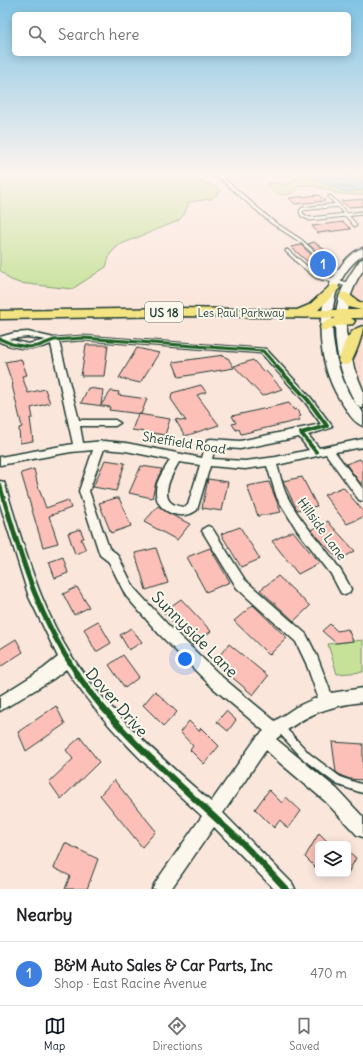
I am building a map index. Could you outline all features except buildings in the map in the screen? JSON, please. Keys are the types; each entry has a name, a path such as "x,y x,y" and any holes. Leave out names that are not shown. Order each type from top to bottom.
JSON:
{"main road":[{"path":"296,313 313,308 337,282 352,259 363,251"},
{"path":"363,262 355,273 347,291 340,320 346,361 363,404"},
{"path":"337,282 327,320 328,346 332,367 340,389 351,409 363,421"},
{"path":"347,291 352,304 363,307"},
{"name":"Les Paul Parkway","path":"0,315 178,312 296,313 327,320"},
{"path":"327,320 333,322 363,314"},
{"path":"340,320 363,321"},
{"path":"346,361 354,336 357,332 363,330"}],"street":[{"path":"0,339 11,334 33,334 54,340"},
{"path":"0,339 12,344 28,347 38,346 54,340 83,338 263,351 308,400 327,426 301,433 240,445 211,443 193,507 185,512 179,512 166,503 161,492 176,457"},
{"path":"54,340 79,447"},
{"path":"74,423 115,424"},
{"path":"301,433 316,452"},
{"name":"Sheffield Road","path":"0,461 79,447 100,445 126,447 205,462 235,465 271,462 363,443"},
{"name":"Sunnyside Lane","path":"100,445 84,491 104,551 113,558 130,592 164,630 217,682 273,732 285,758 331,795 363,829"},
{"path":"328,450 363,497"},
{"name":"Hillside Lane","path":"271,462 280,495 301,527 335,570 345,589"},
{"name":"Dover Drive","path":"0,485 29,582 59,647 87,689 106,712 172,778 226,827 286,889"},
{"path":"208,530 241,584 301,638 312,661 327,702"},
{"path":"0,704 48,674 67,660"},
{"path":"161,889 248,760 273,732 301,712 327,702 363,695"}],"lane":[{"path":"266,216 301,241 337,282 347,291"},
{"path":"305,216 310,219 333,216"},
{"path":"347,216 355,224"},
{"path":"287,252 316,276 337,282"},
{"path":"273,732 339,781 363,789"}],"shaded area":[{"path":"363,268 363,306 349,298 351,287"},
{"path":"363,332 363,394 351,365 360,334"}],"green space":[{"path":"0,216 183,216 178,221 119,245 110,254 106,267 72,289 19,283 9,279 0,270"},
{"path":"363,640 363,672 337,674 328,644"}],"cycle path":[{"path":"0,339 12,344 28,347 38,346 54,340 83,338 263,351 308,400 327,426 301,433 316,452"},
{"path":"0,485 35,597 59,647 87,689 106,712 172,778 226,827 286,889"}],"place":[{"name":"B&M Auto Sales & Car Parts, Inc","path":"323,264"}]}
